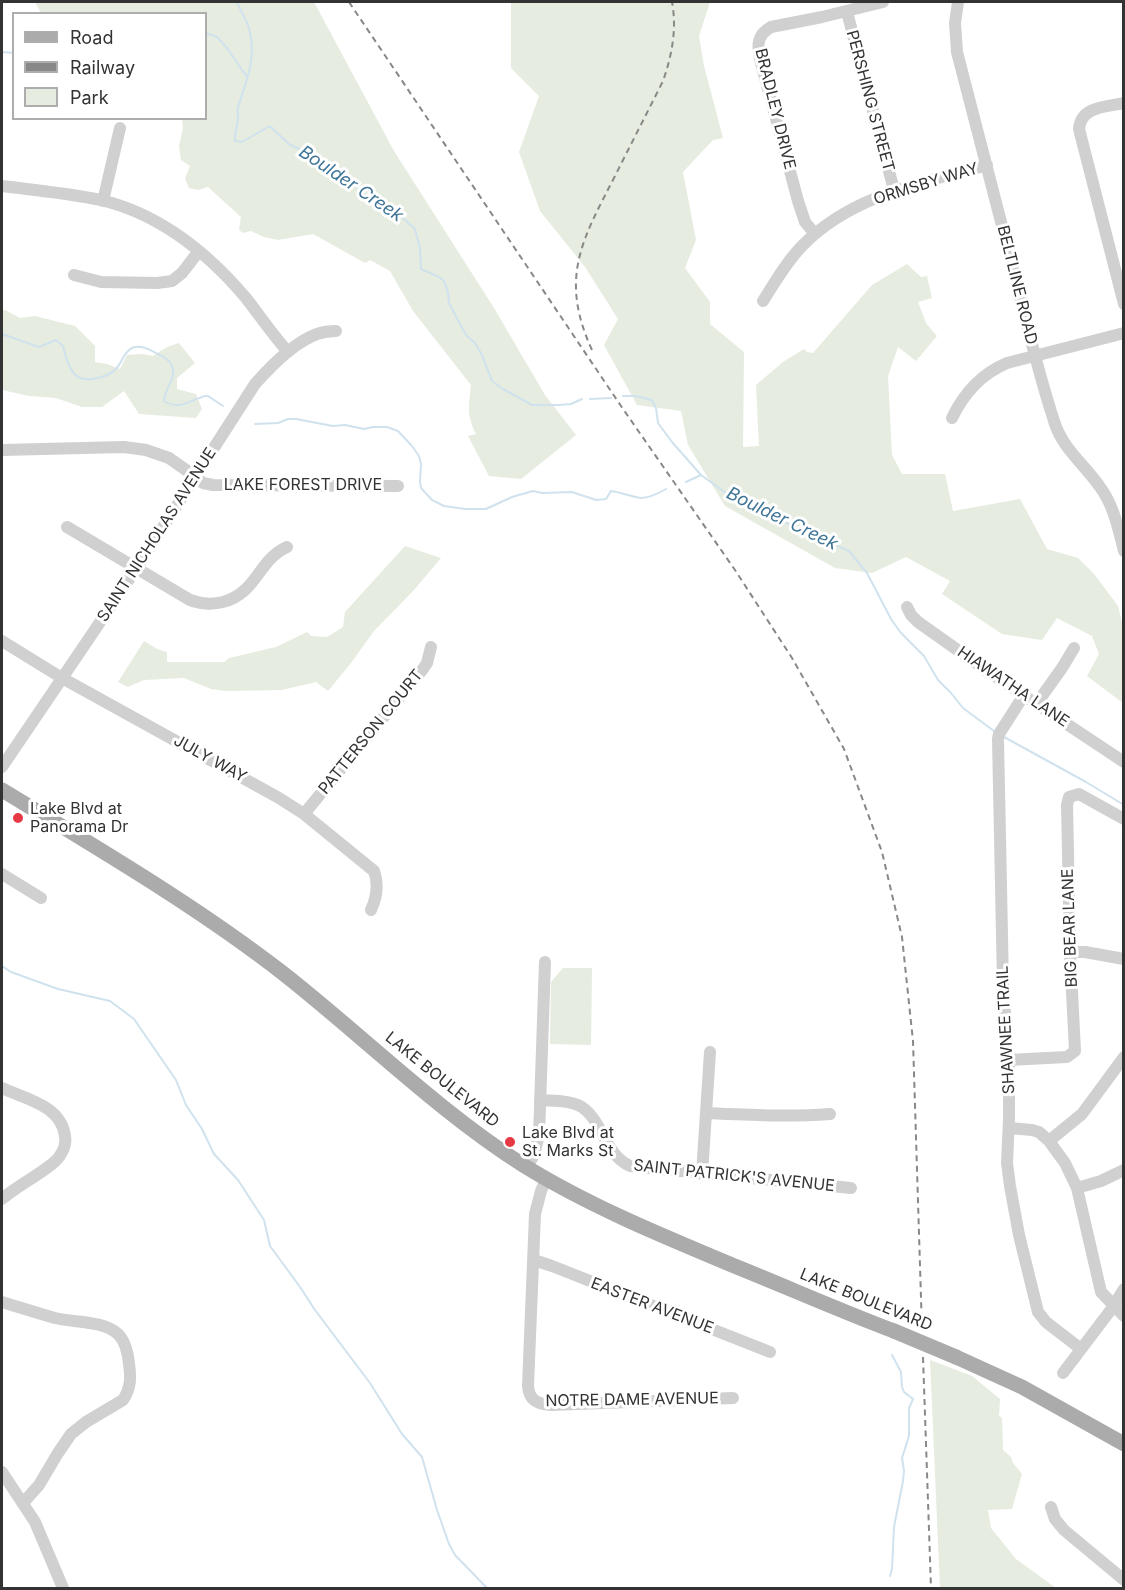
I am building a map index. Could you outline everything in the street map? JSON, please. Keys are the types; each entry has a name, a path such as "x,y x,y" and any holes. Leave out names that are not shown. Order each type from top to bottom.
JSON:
{"main road":[{"name":"LAKE BOULEVARD","path":"2,790 155,884 231,934 307,993 464,1123 546,1179 666,1238 894,1331 1022,1387 1124,1444"}],"street":[{"name":"BRADLEY DRIVE","path":"815,234 805,222 798,201 760,59 758,42 762,34 771,27 883,2"},
{"name":"BELTLINE ROAD","path":"958,2 955,23 957,52 1035,356 1054,421 1060,437 1072,455 1099,486 1120,518 1124,550"},
{"name":"PERSHING STREET","path":"846,12 894,190"},
{"path":"1124,103 1090,111 1081,119 1079,129 1124,304"},
{"path":"102,201 120,128"},
{"name":"ORMSBY WAY","path":"763,301 787,264 803,245 850,209 894,190 987,165"},
{"path":"2,186 102,201 144,215 176,234 212,262 245,297 288,352"},
{"path":"74,275 101,282 172,281 182,273 198,251"},
{"name":"SAINT NICHOLAS AVENUE","path":"2,767 136,569 251,390 288,352 315,335 336,330"},
{"path":"952,418 971,388 979,380 1006,363 1124,333"},
{"name":"LAKE FOREST DRIVE","path":"2,450 137,448 161,454 206,484 224,486 398,486"},
{"path":"67,527 190,600 203,604 228,601 242,593 273,555 287,547"},
{"name":"HIAWATHA LANE","path":"907,607 918,622 1124,762"},
{"name":"JULY WAY","path":"2,641 62,678 304,814 374,871 377,891 371,910"},
{"name":"PATTERSON COURT","path":"304,814 423,669 431,647"},
{"path":"1037,704 1074,648"},
{"name":"SHAWNEE TRAIL","path":"1024,695 998,739 1003,984 1008,1060 1007,1158 1019,1235 1038,1312 1046,1322 1081,1349"},
{"name":"BIG BEAR LANE","path":"1008,1060 1067,1057 1075,1051 1070,952 1067,801 1069,796 1079,794 1124,819"},
{"path":"2,874 41,898"},
{"path":"1070,952 1085,952 1124,959"},
{"path":"527,1167 534,1155 539,1135 545,962"},
{"path":"702,1174 710,1052"},
{"path":"1049,1141 1082,1114 1124,1057"},
{"path":"2,1088 32,1100 49,1110 60,1122 66,1140 61,1154 52,1164 2,1199"},
{"name":"SAINT PATRICK'S AVENUE","path":"540,1100 572,1103 582,1107 590,1114 615,1157 630,1167 851,1188"},
{"path":"706,1113 773,1116 830,1114"},
{"path":"1009,1128 1039,1132 1049,1141 1065,1163 1077,1188 1099,1286 1103,1296 1124,1316"},
{"path":"1077,1188 1101,1181 1124,1170"},
{"path":"534,1260 536,1209 546,1179"},
{"name":"EASTER AVENUE","path":"534,1260 770,1352"},
{"name":"NOTRE DAME AVENUE","path":"534,1260 528,1386 532,1398 540,1403 551,1405 733,1398"},
{"path":"1063,1373 1124,1289"},
{"path":"2,1302 55,1318 100,1326 115,1332 124,1343 130,1368 130,1383 123,1400 86,1422 71,1434 39,1485 23,1503"},
{"path":"2,1472 42,1537 63,1588"},
{"path":"1051,1507 1055,1519 1064,1530 1124,1580"}],"green space":[{"path":"35,2 314,2 394,151 494,308 545,395 576,435 521,479 489,476 468,436 476,434 469,415 471,385 413,311 390,271 370,260 365,263 313,234 278,240 251,231 243,233 239,230 241,217 208,187 198,190 189,188 185,178 190,166 181,160 179,146 183,128 182,120 207,120 207,12 40,12"},
{"path":"511,2 710,2 699,36 704,66 723,138 713,140 683,172 696,240 685,268 710,302 710,324 744,352 743,447 759,446 756,385 783,362 804,349 813,353 872,285 907,264 921,277 927,276 932,298 918,302 926,323 937,336 916,361 898,347 888,376 892,455 902,474 945,474 953,511 1020,499 1047,549 1078,558 1094,574 1118,606 1124,630 1123,703 1087,676 1099,654 1092,636 1057,618 1042,640 1002,634 942,594 950,581 906,557 872,573 835,568 725,506 688,445 681,411 637,405 604,345 618,319 585,267 540,211 519,152 539,96 511,68"},
{"path":"2,310 20,318 35,316 75,326 95,346 95,362 120,369 127,355 153,356 179,343 195,363 177,378 177,389 196,394 202,409 196,418 139,414 124,391 102,407 82,407 56,398 29,396 2,390"},
{"path":"405,546 441,558 374,631 328,691 316,682 282,690 226,691 211,689 184,678 144,680 128,687 118,682 144,641 167,652 167,662 224,662 229,658 276,647 307,632 311,636 327,637 343,627 345,612"},
{"path":"563,968 592,968 591,1045 550,1044 551,982"},
{"path":"930,1360 972,1376 1000,1399 999,1416 1002,1418 1003,1450 1011,1457 1022,1474 1012,1509 988,1510 991,1528 1016,1559 1056,1588 940,1588"}],"waterway":[{"name":"Boulder Creek","path":"237,2 249,28 252,49 250,68 238,108 235,141 242,142 271,127 290,145 313,158 326,172 352,183 378,206 395,211 415,229 420,248 421,269 444,281 449,303 467,336 475,343 482,355 492,381 532,405 571,404 582,399"},
{"path":"207,33 217,37 247,77"},
{"path":"2,52 12,53"},
{"path":"2,334 39,347 56,340 63,346 73,373 84,379 98,378 113,372 129,350 135,347 145,348 166,358 172,367 173,374 164,401 180,405 208,396 223,406"},
{"name":"Boulder Creek","path":"623,396 652,400 656,408 658,423 701,475"},
{"name":"Boulder Creek","path":"590,399 611,398"},
{"path":"255,424 296,419 364,429 387,427 398,431 419,456 421,488 432,500 444,506 486,509 512,497 533,491 572,492 596,500 606,499 611,491 641,498 666,489"},
{"name":"Boulder Creek","path":"686,482 701,475 737,501 849,551 867,573 891,619 901,633 924,656 938,680 963,708 994,731"},
{"name":"Boulder Creek","path":"1004,737 1124,805"},
{"path":"2,966 11,972 58,989 110,1001 134,1019 176,1080 186,1105 202,1129 214,1154 238,1180 264,1220 270,1246 370,1383 402,1434 422,1457 449,1544 455,1555 487,1588"},
{"path":"890,1576 894,1527 903,1481 902,1458 909,1436 909,1408 913,1399 904,1392 901,1372 892,1355"}],"railway":[{"path":"349,2 621,406 735,570 792,658 844,749 882,852 902,937 913,1041 922,1330"},
{"path":"592,350 582,324 577,301 576,280 579,260 593,220 663,81 673,42 672,2"},
{"path":"923,1357 931,1588"}],"place":[{"name":"Lake Blvd at Panorama Dr","path":"18,818"},
{"name":"Lake Blvd at St. Marks St","path":"510,1142"}]}
